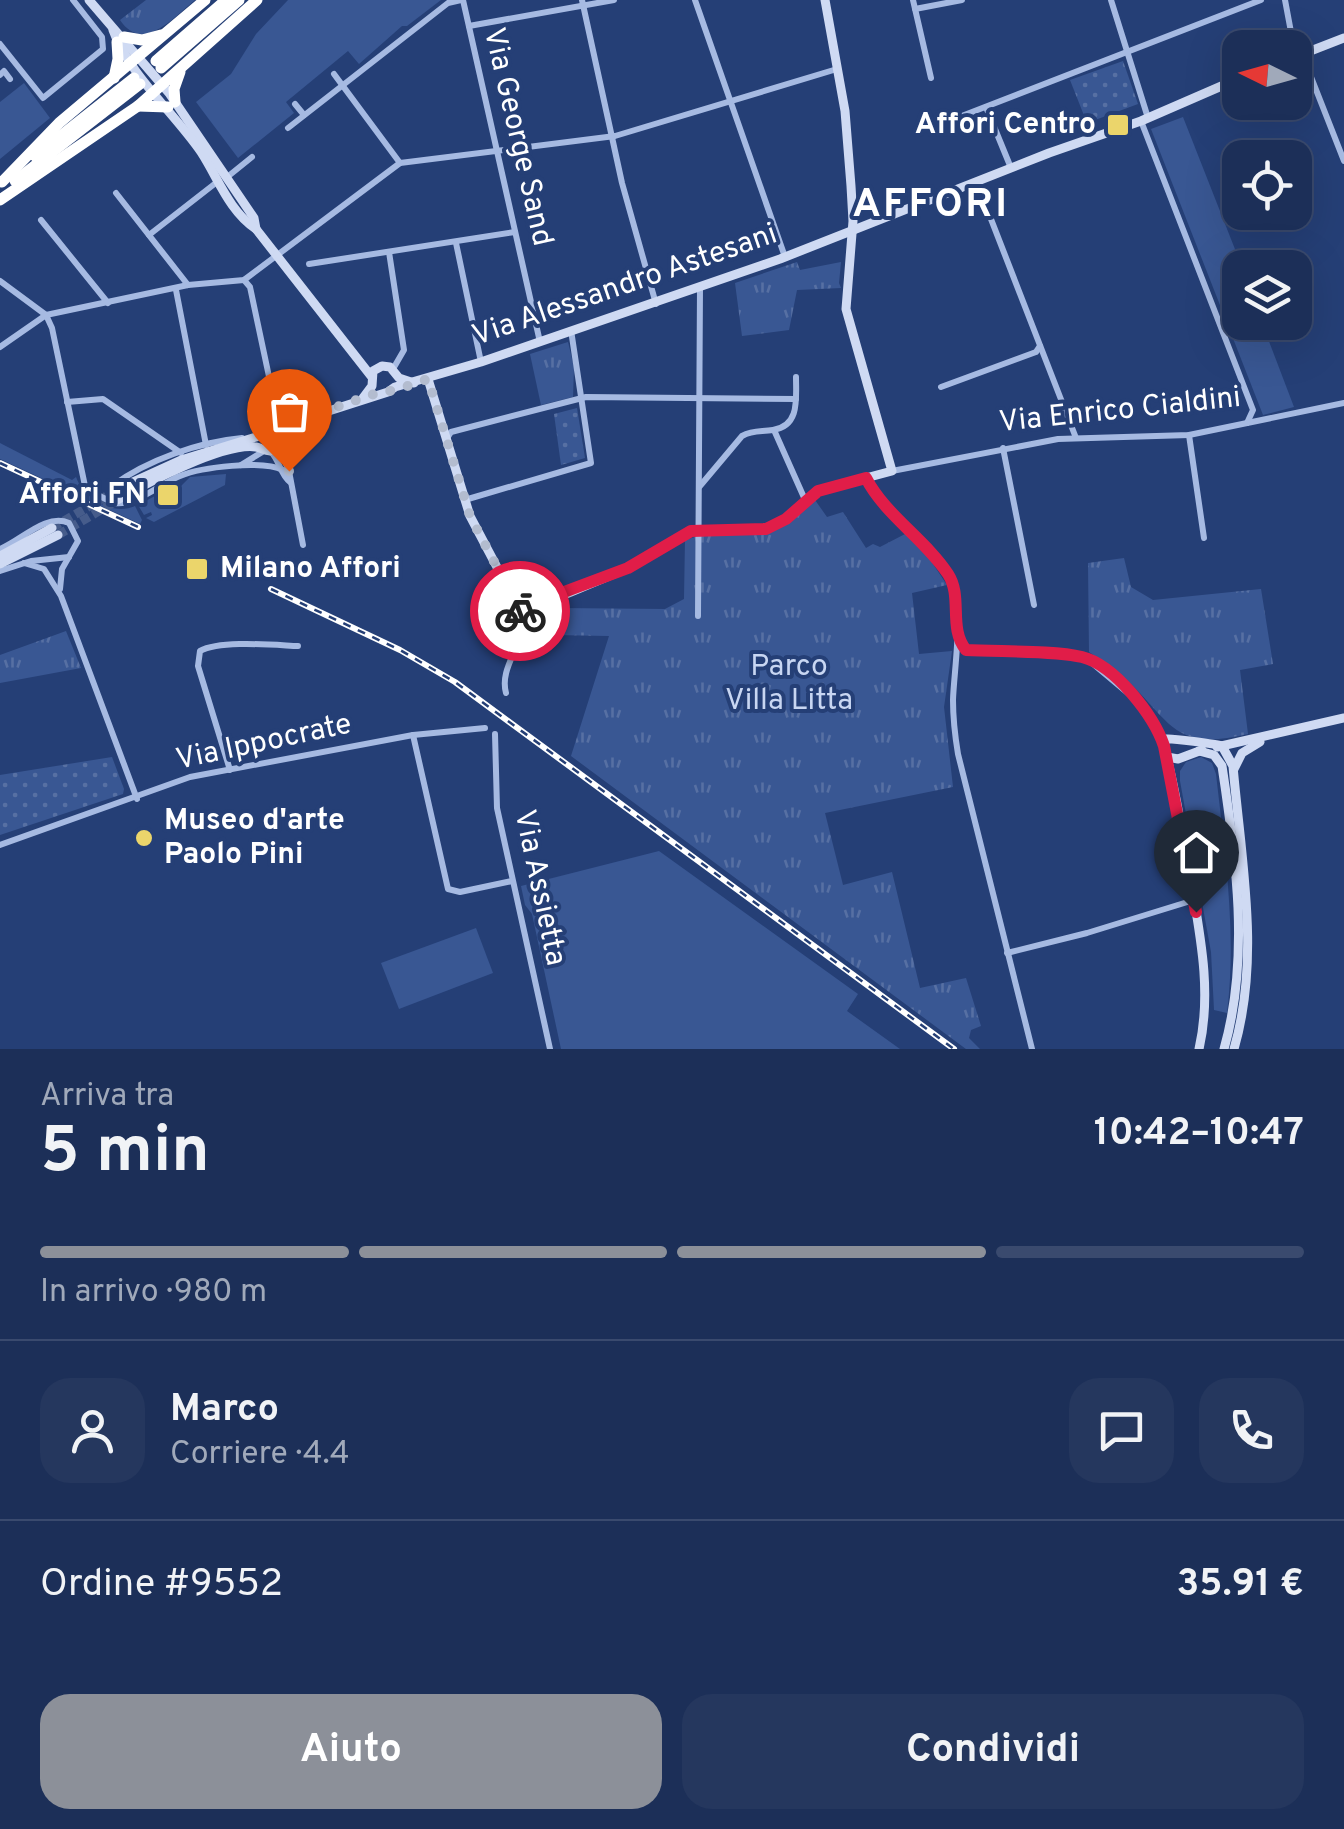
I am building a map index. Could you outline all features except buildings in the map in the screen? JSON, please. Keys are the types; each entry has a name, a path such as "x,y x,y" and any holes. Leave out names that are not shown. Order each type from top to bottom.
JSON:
{"highway":[{"path":"114,78 118,36 142,40 161,35 206,0"},
{"path":"148,75 226,0"},
{"path":"0,189 239,0"},
{"path":"0,189 138,106 172,104 182,68 257,0"},
{"path":"138,106 161,35"},
{"path":"0,189 59,124 114,78 182,68"}],"street":[{"path":"0,44 43,98 103,49 102,37 73,0"},
{"path":"90,0 172,104 247,223 256,228 374,381"},
{"path":"288,128 448,3 462,0"},
{"name":"Via George Sand","path":"462,0 540,342"},
{"path":"469,26 614,0"},
{"path":"695,0 785,257"},
{"path":"825,0 845,110 852,232 846,309 892,471"},
{"path":"913,0 931,78"},
{"path":"915,9 962,0"},
{"path":"1112,0 1144,119 1253,410 1252,419 1246,424"},
{"path":"954,119 1261,0"},
{"path":"1285,0 1291,30"},
{"path":"582,3 656,304"},
{"path":"1312,48 1344,38"},
{"path":"0,347 46,315 188,285 244,280 400,162 612,137 836,69"},
{"path":"0,75 4,72 10,79"},
{"path":"334,74 400,162"},
{"path":"1312,85 1341,143 1344,161"},
{"name":"Via Alessandro Astesani","path":"374,381 388,392 656,304 852,232 1222,86"},
{"path":"295,104 304,115"},
{"path":"986,107 1011,168"},
{"path":"149,236 252,157"},
{"path":"976,183 1076,438"},
{"path":"116,193 188,285"},
{"path":"41,220 108,302"},
{"path":"309,264 515,232"},
{"path":"456,243 481,362"},
{"path":"389,252 404,350 395,372 395,387"},
{"path":"115,498 170,464 266,441 278,418 250,287 244,280"},
{"path":"0,281 46,315 52,328 89,492 128,503 182,474 240,466 272,465 283,470"},
{"path":"698,616 700,288"},
{"path":"176,290 206,445"},
{"path":"463,496 468,499 591,463 571,330"},
{"path":"942,387 1036,352 1041,345"},
{"path":"240,466 290,423 361,400 382,366 414,384"},
{"path":"699,486 743,435 785,427 793,418 796,378"},
{"path":"428,379 463,496 523,623 504,679 506,692"},
{"path":"448,439 451,432 581,400 796,399"},
{"path":"67,402 103,400 181,453"},
{"name":"Via Enrico Cialdini","path":"697,529 762,530 786,519 830,485 1003,448 1076,438 1189,434 1344,403"},
{"name":"Via Enrico Cialdini","path":"1253,410 1266,420"},
{"path":"774,430 806,502"},
{"path":"1189,434 1204,538"},
{"path":"266,441 280,460 285,478 292,483"},
{"path":"115,498 110,490 116,483 181,453 206,445 266,441 286,458 303,544"},
{"path":"1003,448 1034,605"},
{"path":"690,476 699,486"},
{"path":"866,478 875,494 948,574 953,586 958,638 953,701 958,754 1032,1049"},
{"path":"0,552 50,520 70,523 78,536 77,546 61,574 61,596"},
{"path":"518,610 530,611 628,568 697,529"},
{"path":"0,552 55,532 0,567"},
{"path":"0,567 70,556"},
{"path":"24,563 44,569 61,596 136,798"},
{"path":"519,640 544,603"},
{"path":"958,638 966,650"},
{"path":"230,770 198,666 200,651 268,642 298,646"},
{"path":"958,662 966,650"},
{"path":"966,650 1086,658 1142,705 1159,730 1172,777 1206,990 1198,1049"},
{"path":"1172,777 1178,759 1198,751 1344,718"},
{"name":"Via Ippocrate","path":"0,846 190,778 413,736 485,728"},
{"name":"Via Assietta","path":"495,734 498,808 550,1049"},
{"path":"413,736 448,889 460,892 513,881"},
{"path":"1166,752 1169,738 1185,743 1210,742 1222,746 1232,760 1248,940 1245,996 1234,1049"},
{"path":"1233,772 1242,753 1269,738"},
{"path":"1198,751 1214,754 1222,766 1236,894 1237,974 1224,1049"},
{"path":"1166,752 1178,759"},
{"path":"1007,954 1194,900"}],"green space":[{"path":"146,0 195,0 158,29 138,34 120,20"},
{"path":"288,0 441,0 402,26 359,64 348,51 286,102 294,113 238,158 196,102 231,74 256,34"},
{"path":"1123,61 1138,104 1087,123 1070,80"},
{"path":"24,83 50,118 0,159 0,102"},
{"path":"1183,117 1222,216 1222,230 1227,230 1235,250 1222,250 1222,310 1151,129"},
{"path":"797,262 800,270 841,262 841,288 797,290 789,330 742,336 735,283"},
{"path":"1234,340 1268,340 1294,407 1263,415"},
{"path":"568,342 574,367 573,397 541,405 530,354"},
{"path":"577,408 585,458 561,465 554,414"},
{"path":"0,443 72,480 76,477 100,504 118,509 135,506 140,524 0,459"},
{"path":"226,474 225,485 154,522 146,518 151,512 144,515 138,505 170,488 177,490 190,477"},
{"name":"Parco Villa Litta","path":"815,500 827,517 843,512 866,548 873,544 880,547 907,533 947,585 912,593 919,654 952,651 944,707 953,787 825,813 843,885 892,872 920,988 966,978 981,1026 971,1030 969,1038 980,1049 966,1049 571,756 609,636 554,635 556,608 665,609 684,599 685,540 705,534 765,533"},
{"path":"1124,558 1131,587 1153,600 1261,589 1273,664 1240,670 1248,734 1205,739 1178,730 1128,681 1089,652 1088,563"},
{"path":"66,631 81,668 0,683 0,655"},
{"path":"112,757 123,794 0,835 0,775"},
{"path":"1201,757 1212,763 1216,774 1226,864 1231,953 1227,1013 1214,1010 1211,952 1180,781 1180,771 1186,762"},
{"path":"659,851 858,994 847,1011 900,1049 561,1049 532,914 525,905 521,886"},
{"path":"476,928 493,973 399,1009 381,963"}],"tunnel":[{"path":"52,528 110,494"},
{"path":"58,535 116,501"}],"railway":[{"path":"0,463 138,527"},
{"path":"271,589 400,650 455,682 954,1049"}],"way so far":[{"path":"289,471 276,436 290,423 428,379 470,516 520,611"}],"place":[{"name":"Affori Centro","path":"1118,125"},
{"name":"Affori FN","path":"168,495"},
{"name":"Milano Affori","path":"197,569"},
{"name":"Museo d'arte Paolo Pini","path":"144,838"}],"district":[{"name":"AFFORI","path":"931,206"}],"route":[{"path":"520,611 530,611 564,592 628,568 691,531 766,529 786,519 818,491 866,478 875,494 948,574 953,586 958,638 966,650 1086,658 1142,705 1159,730 1164,746 1196,912"}]}
